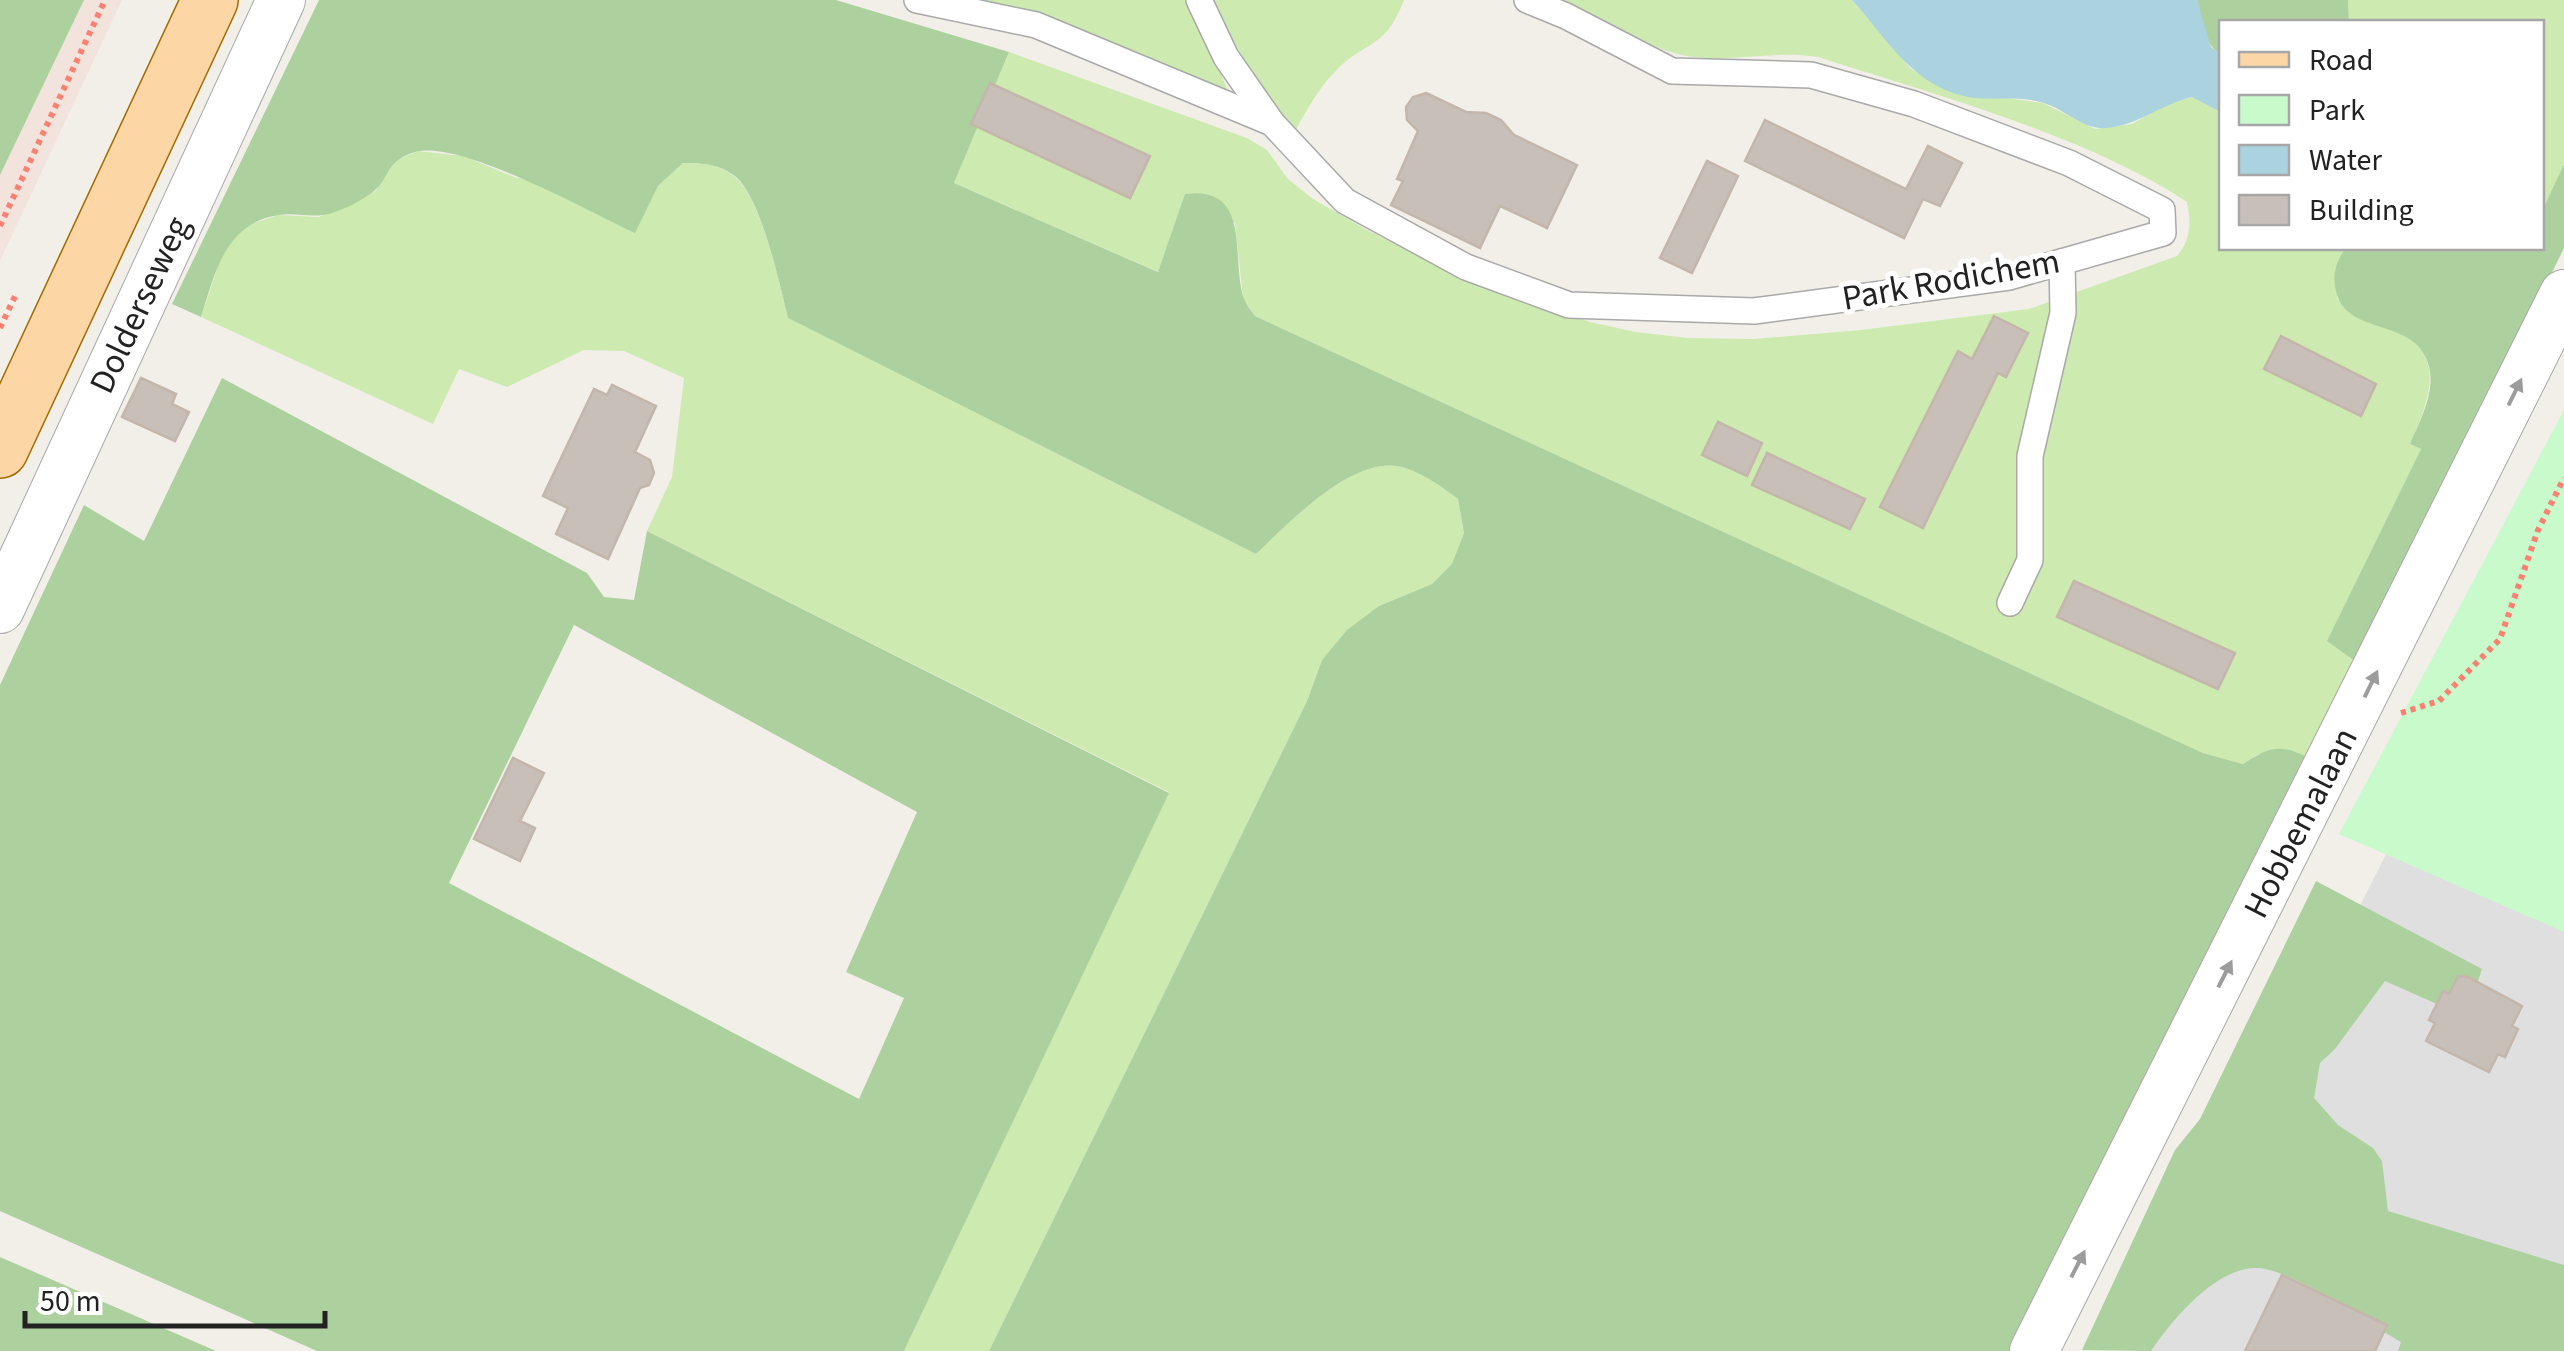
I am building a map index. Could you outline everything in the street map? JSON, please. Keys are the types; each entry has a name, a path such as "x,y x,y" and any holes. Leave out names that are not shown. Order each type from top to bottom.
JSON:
{"main road":[{"name":"Dolderseweg","path":"0,450 210,0"}],"street":[{"name":"Dolderseweg","path":"0,610 281,0"},
{"name":"Hobbemalaan","path":"2034,1351 2564,294"}],"lane":[{"name":"Park Rodichem","path":"917,0 1036,26 1272,123"},
{"name":"Park Rodichem","path":"1199,0 1226,57 1272,123 1346,201 1466,267 1569,305 1754,311 2009,277 2163,233 2162,210 2069,163 1914,104 1811,75 1672,71 1527,0"},
{"path":"2010,603 2030,560 2030,456 2063,312 2062,262"}],"path":[{"path":"0,226 106,0"},
{"path":"2348,730 2439,702 2500,639 2538,530 2564,478"}],"shaded area":[{"path":"0,0 122,0 0,261"},
{"path":"2564,502 2564,1351 2135,1351"}],"green space":[{"path":"0,0 84,0 0,175"},
{"path":"319,0 836,0 1009,52 954,183 1158,272 1185,194 1206,194 1221,201 1230,212 1243,296 1255,316 2203,753 2243,764 2276,749 2311,759 2014,1351 989,1351 1307,701 1322,660 1347,630 1379,606 1432,584 1452,564 1464,533 1458,499 1405,468 1366,470 1324,493 1256,554 788,318 754,203 736,177 704,164 683,163 658,186 635,233 492,166 435,151 415,152 397,160 379,187 348,207 325,215 279,215 246,228 225,252 201,317 172,304"},
{"path":"926,0 1188,0 1227,88 1227,97"},
{"path":"1212,0 1404,0 1389,29 1328,80 1294,133 1252,75"},
{"path":"1559,0 1852,0 1911,69 1949,90 2043,103 2095,129 2132,124 2168,103 2193,97 2219,108 2219,250 2345,250 2337,298 2355,315 2410,339 2422,350 2428,364 2428,394 2410,444 2421,449 2328,640 2359,664 2311,759 2258,754 2243,764 2203,753 1255,316 1243,298 1235,223 1185,195 1159,272 954,183 1009,52 1247,138 1267,150 1288,179 1313,199 1445,269 1590,322 1636,332 1753,339 2029,309 2177,256 2185,244 2189,224 2187,202 2147,178 2057,137 1818,57 1703,58 1672,53"},
{"path":"2197,0 2348,0 2349,20 2219,20 2218,53 2201,22"},
{"path":"2348,0 2564,0 2564,164 2544,207 2544,20 2349,20"},
{"path":"418,151 463,156 517,178 658,186 683,163 724,170 745,188 754,204 788,318 1256,554 1324,493 1366,470 1405,468 1458,499 1464,533 1453,564 1432,584 1379,606 1322,660 1307,701 989,1351 904,1351 1169,792 647,531 672,477 684,378 624,351 584,350 507,387 459,369 433,424 201,317 222,254 243,227 278,215 319,217 376,191 390,163"},
{"path":"2564,164 2564,248 2359,664 2327,641 2421,449 2410,444 2424,412 2431,378 2425,356 2416,344 2363,321 2342,305 2335,285 2337,263 2345,250 2544,250 2544,207"},
{"path":"222,378 587,573 604,597 634,600 647,531 1169,793 904,1351 317,1351 0,1211 0,685 84,505 144,541","holes":["574,625 917,812 846,972 904,998 859,1099 449,883"]},
{"path":"2564,410 2564,932 2339,834"},
{"path":"2316,881 2482,969 2466,1017 2385,981 2335,1049 2320,1063 2314,1098 2338,1125 2373,1148 2382,1161 2388,1211 2564,1265 2564,1351 2398,1351 2401,1342 2329,1298 2289,1277 2257,1268 2226,1276 2211,1286 2183,1311 2151,1351 2082,1350 2175,1150 2200,1119"},
{"path":"0,1257 216,1351 0,1351"}],"water":[{"path":"1852,0 2197,0 2211,47 2219,53 2219,110 2192,97 2129,123 2098,128 2036,101 1954,93 1919,74"}],"building":[{"path":"990,83 1150,156 1130,198 971,124"},
{"path":"1426,93 1466,112 1486,113 1501,120 1514,135 1577,165 1547,228 1500,206 1480,248 1391,205 1403,181 1397,179 1418,131 1407,120 1406,107 1413,97"},
{"path":"1765,120 1906,189 1928,146 1962,163 1940,206 1923,199 1904,238 1745,161"},
{"path":"1707,161 1738,176 1692,273 1660,258"},
{"path":"1994,316 2028,333 2006,377 1998,373 1923,528 1880,507 1958,351 1972,359"},
{"path":"2281,336 2376,384 2361,416 2264,369"},
{"path":"141,378 176,394 172,404 189,412 175,441 122,417"},
{"path":"612,385 656,406 635,452 650,460 654,473 649,485 640,488 608,559 556,534 568,508 543,496 594,389 607,395"},
{"path":"1718,422 1762,443 1747,476 1702,455"},
{"path":"1767,453 1865,499 1850,529 1752,485"},
{"path":"2074,581 2235,653 2218,689 2057,617"},
{"path":"513,758 544,773 520,821 535,828 520,861 474,839"},
{"path":"2458,976 2468,977 2522,1006 2512,1026 2518,1029 2505,1057 2498,1054 2489,1072 2426,1041 2435,1023 2429,1020 2443,991 2449,994"},
{"path":"2282,1275 2387,1325 2375,1351 2245,1351"}]}
